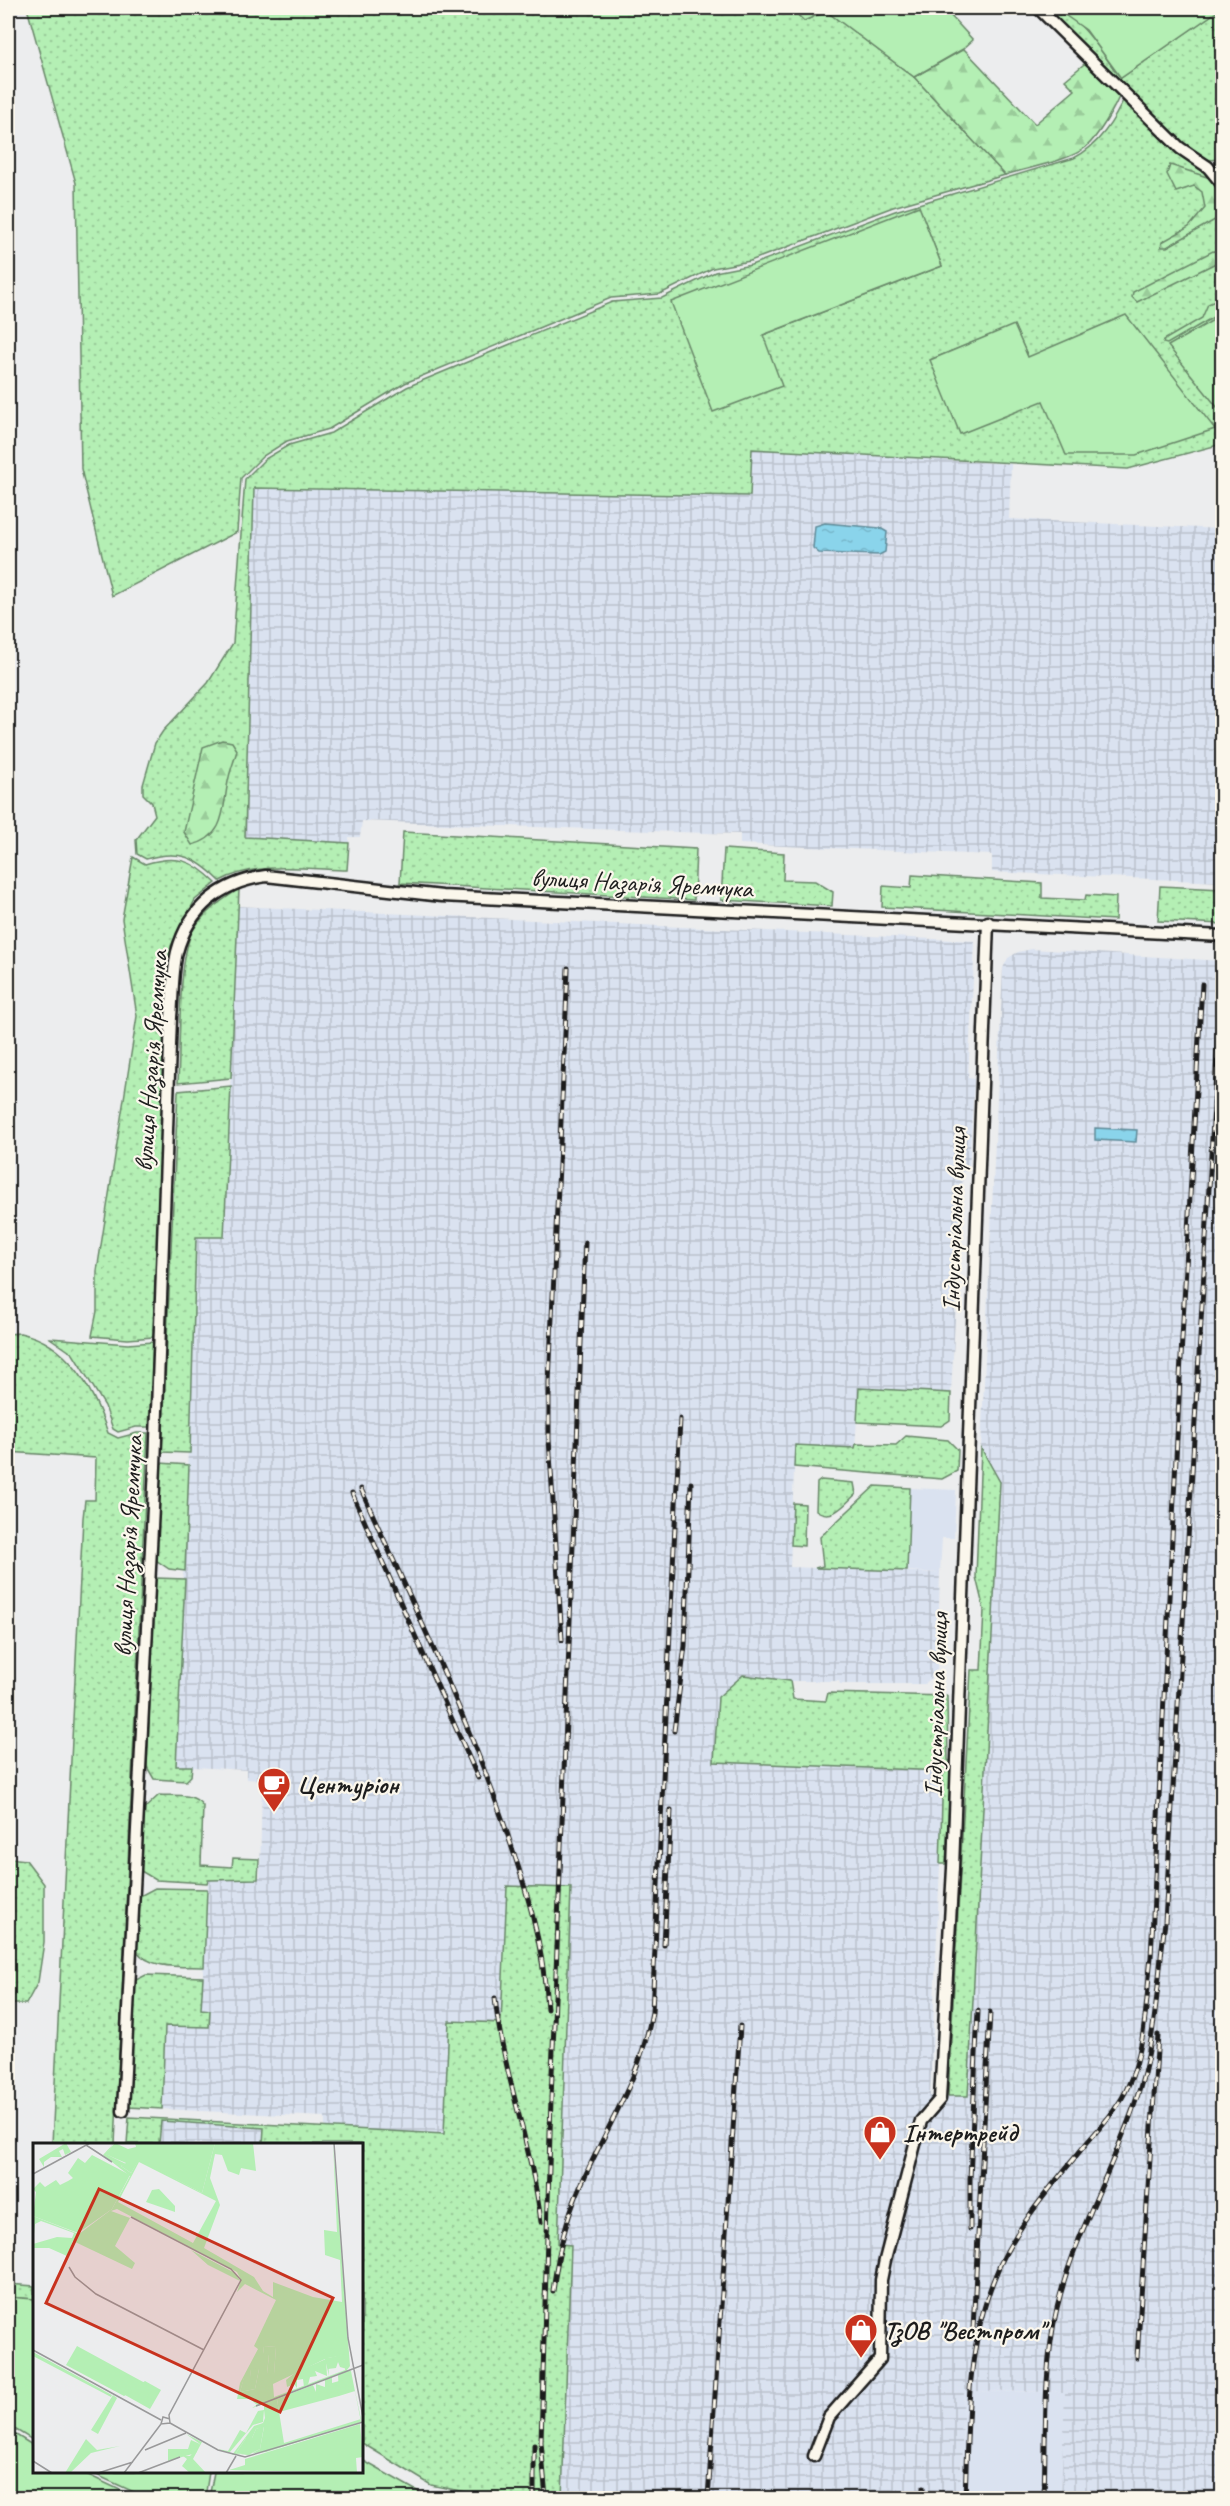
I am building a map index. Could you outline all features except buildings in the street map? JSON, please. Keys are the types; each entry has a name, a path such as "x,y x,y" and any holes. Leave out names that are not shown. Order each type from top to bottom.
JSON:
{"street":[{"path":"1038,8 1180,148 1208,167 1222,184"},
{"name":"вулиця Назарія Яремчука","path":"123,2111 156,1430 171,1017 177,954 183,934 208,900 223,887 244,879 266,876 442,896 988,922 1222,936"},
{"name":"Індустріальна вулиця","path":"814,2456 829,2417 880,2359 881,2280 885,2260 921,2121 940,2099 953,1868 988,922"}],"shaded area":[{"path":"752,449 1011,464 1009,519 1222,529 1222,882 992,872 992,855 740,844 740,834 362,821 360,837 349,837 349,843 245,837 254,488 750,496"},
{"path":"238,906 975,941 968,1078 974,1079 969,1171 963,1171 951,1393 859,1388 855,1448 795,1446 790,1567 940,1573 937,1670 925,1684 840,1684 839,1681 790,1681 793,1699 826,1701 828,1693 947,1696 948,1760 951,1762 946,1864 940,1865 930,2096 968,2096 1000,1482 981,1448 1003,968 1008,958 1018,952 1032,949 1222,961 1222,2498 1061,2498 1065,2392 964,2391 960,2498 562,2498 571,2245 558,2244 571,1889 507,1886 501,2023 449,2022 444,2134 325,2128 325,2117 162,2109 165,2025 209,2027 201,2010 208,1880 260,1877 262,1780 246,1779 246,1770 176,1766 196,1236 224,1236"},
{"path":"910,1488 956,1490 954,1538 942,1538 940,1573 907,1571"},
{"path":"161,2121 264,2128 263,2143 160,2143"},
{"path":"964,2391 1066,2392 1061,2498 960,2498"}],"green space":[{"path":"27,8 791,8 804,21 826,11 914,77 1005,175 893,207 750,261 713,268 660,294 611,298 405,383 329,429 287,441 263,456 241,478 237,532 112,596 81,469 76,183"},
{"path":"791,8 955,8 957,12 950,15 973,40 963,49 914,77 826,11 804,21"},
{"path":"1042,8 1067,15 1078,23 1121,78 1222,8 1222,158 1206,159 1182,146"},
{"path":"1055,8 1222,8 1121,78 1086,30"},
{"path":"964,49 1035,124 1075,90 1065,80 1089,60 1121,92 1106,121 1086,147 1059,160 1005,175 914,77"},
{"path":"1125,96 1222,188 1222,444 1128,469 752,449 750,496 254,488 245,837 349,843 347,870 265,868 234,875 220,881 203,866 186,857 168,855 146,859 137,854 136,840 155,815 152,803 143,794 143,785 155,743 163,731 208,683 233,643 245,479 265,459 289,445 331,433 407,387 612,302 662,298 715,272 751,265 895,211 1074,158 1091,147 1111,123","holes":["919,207 942,266 763,335","1014,326 1028,357 930,360"]},
{"path":"1170,165 1210,178 1222,191 1222,216 1167,247 1161,247 1162,242 1189,227 1205,208 1202,192 1194,186 1176,192 1167,174"},
{"path":"919,206 942,266 763,335 782,386 713,412 671,302"},
{"path":"1213,251 1222,252 1222,260 1137,302 1132,297 1133,292"},
{"path":"1222,298 1222,312 1167,344 1163,343 1164,340 1202,318 1208,304"},
{"path":"1126,315 1215,429 1136,455 1066,455 1043,401 960,434 930,360 1014,325 1028,357"},
{"path":"1222,315 1222,413 1168,346"},
{"path":"222,740 232,742 237,750 229,777 224,808 218,827 212,835 192,845 184,832 203,747"},
{"path":"403,832 696,849 694,900 400,883"},
{"path":"724,849 784,853 783,880 815,881 833,892 832,906 721,900"},
{"path":"133,857 145,864 166,860 184,861 200,869 216,883 195,900 171,946 153,1337 128,1339 92,1336 97,1311 97,1271 137,1016 122,919"},
{"path":"912,875 1042,883 1042,898 1085,900 1086,895 1116,897 1115,920 882,907 883,886 911,888"},
{"path":"1160,886 1222,889 1222,924 1158,921"},
{"path":"239,889 231,1078 178,1083 182,983 187,945 201,919"},
{"path":"231,1086 224,1237 196,1237 190,1453 162,1452 178,1091"},
{"path":"20,1333 37,1338 65,1357 77,1370 95,1400 108,1433 118,1438 137,1433 148,1433 115,2143 52,2143 83,1518 85,1500 95,1500 96,1458 8,1452 8,1334"},
{"path":"50,1338 128,1344 153,1342 149,1427 136,1427 118,1432 113,1429 105,1406 73,1354"},
{"path":"859,1388 951,1393 950,1420 941,1426 857,1422"},
{"path":"906,1436 948,1440 958,1450 957,1471 942,1479 794,1467 795,1445 855,1448 856,1444 896,1445"},
{"path":"981,1448 1000,1482 968,2096 948,2096 971,1670 981,1670 984,1610 976,1577"},
{"path":"160,1463 189,1465 185,1571 169,1569 156,1560"},
{"path":"821,1480 854,1483 856,1494 833,1513 822,1513 816,1510 817,1483"},
{"path":"875,1486 910,1488 907,1571 815,1568 823,1566 820,1537"},
{"path":"793,1503 805,1504 804,1546 791,1545"},
{"path":"155,1578 185,1579 176,1766 192,1766 191,1776 186,1781 154,1779 147,1767"},
{"path":"743,1675 790,1681 793,1699 826,1701 828,1693 947,1696 948,1760 951,1762 946,1864 940,1864 943,1771 714,1762 718,1697"},
{"path":"159,1795 189,1797 203,1806 201,1865 232,1867 233,1858 259,1859 258,1879 208,1880 207,1883 156,1880 141,1871 144,1809"},
{"path":"8,1858 26,1860 44,1884 44,1942 38,1982 26,2004 8,2004"},
{"path":"507,1886 571,1888 558,2244 571,2245 562,2498 481,2498 479,2495 431,2485 363,2444 363,2143 263,2143 264,2128 161,2121 159,2143 127,2143 129,2117 444,2134 449,2021 501,2023"},
{"path":"155,1888 207,1889 204,1967 159,1964 143,1957 137,1951 140,1896"},
{"path":"146,1975 203,1977 201,2009 210,2010 209,2027 165,2026 162,2109 129,2107 134,1981"},
{"path":"8,2284 33,2286 33,2299 8,2297"},
{"path":"8,2297 33,2299 33,2440 8,2425"},
{"path":"8,2430 33,2445 33,2473 84,2473 137,2498 8,2498"},
{"path":"363,2461 426,2496 438,2498 209,2498 214,2473 363,2473"},
{"path":"92,2473 209,2473 205,2498 147,2498"}],"water":[{"path":"825,523 880,528 887,532 885,552 879,555 819,553 813,548 815,526"},
{"path":"1095,1128 1137,1130 1136,1142 1095,1140"}],"railway":[{"path":"562,1640 549,1439 549,1383 568,968"},
{"path":"965,2498 968,2415 973,2360 978,2333 994,2279 1022,2225 1120,2102 1134,2071 1142,2040 1151,1957 1202,984"},
{"path":"1044,2498 1047,2379 1057,2308 1074,2252 1131,2116 1150,2047 1156,2005 1165,1922 1221,988"},
{"path":"546,2498 541,2442 551,2099 585,1242"},
{"path":"553,2291 556,2268 570,2213 584,2177 638,2064 652,2012 680,1419"},
{"path":"674,1731 685,1646 691,1483"},
{"path":"361,1489 472,1739 504,1824 538,1938 547,2009"},
{"path":"352,1493 478,1778"},
{"path":"664,1945 671,1810"},
{"path":"495,1998 504,2054 531,2166 541,2222"},
{"path":"970,2229 970,2179 978,2011"},
{"path":"973,2329 990,2012"},
{"path":"708,2498 740,2026"},
{"path":"1137,2358 1158,2035"},
{"path":"534,2445 534,2498"},
{"path":"923,2487 923,2498"}],"place":[{"name":"Центуріон","path":"274,1813"},
{"name":"Інтертрейд","path":"880,2161"},
{"name":"ТзОВ \"Вестпром\"","path":"861,2359"}]}
